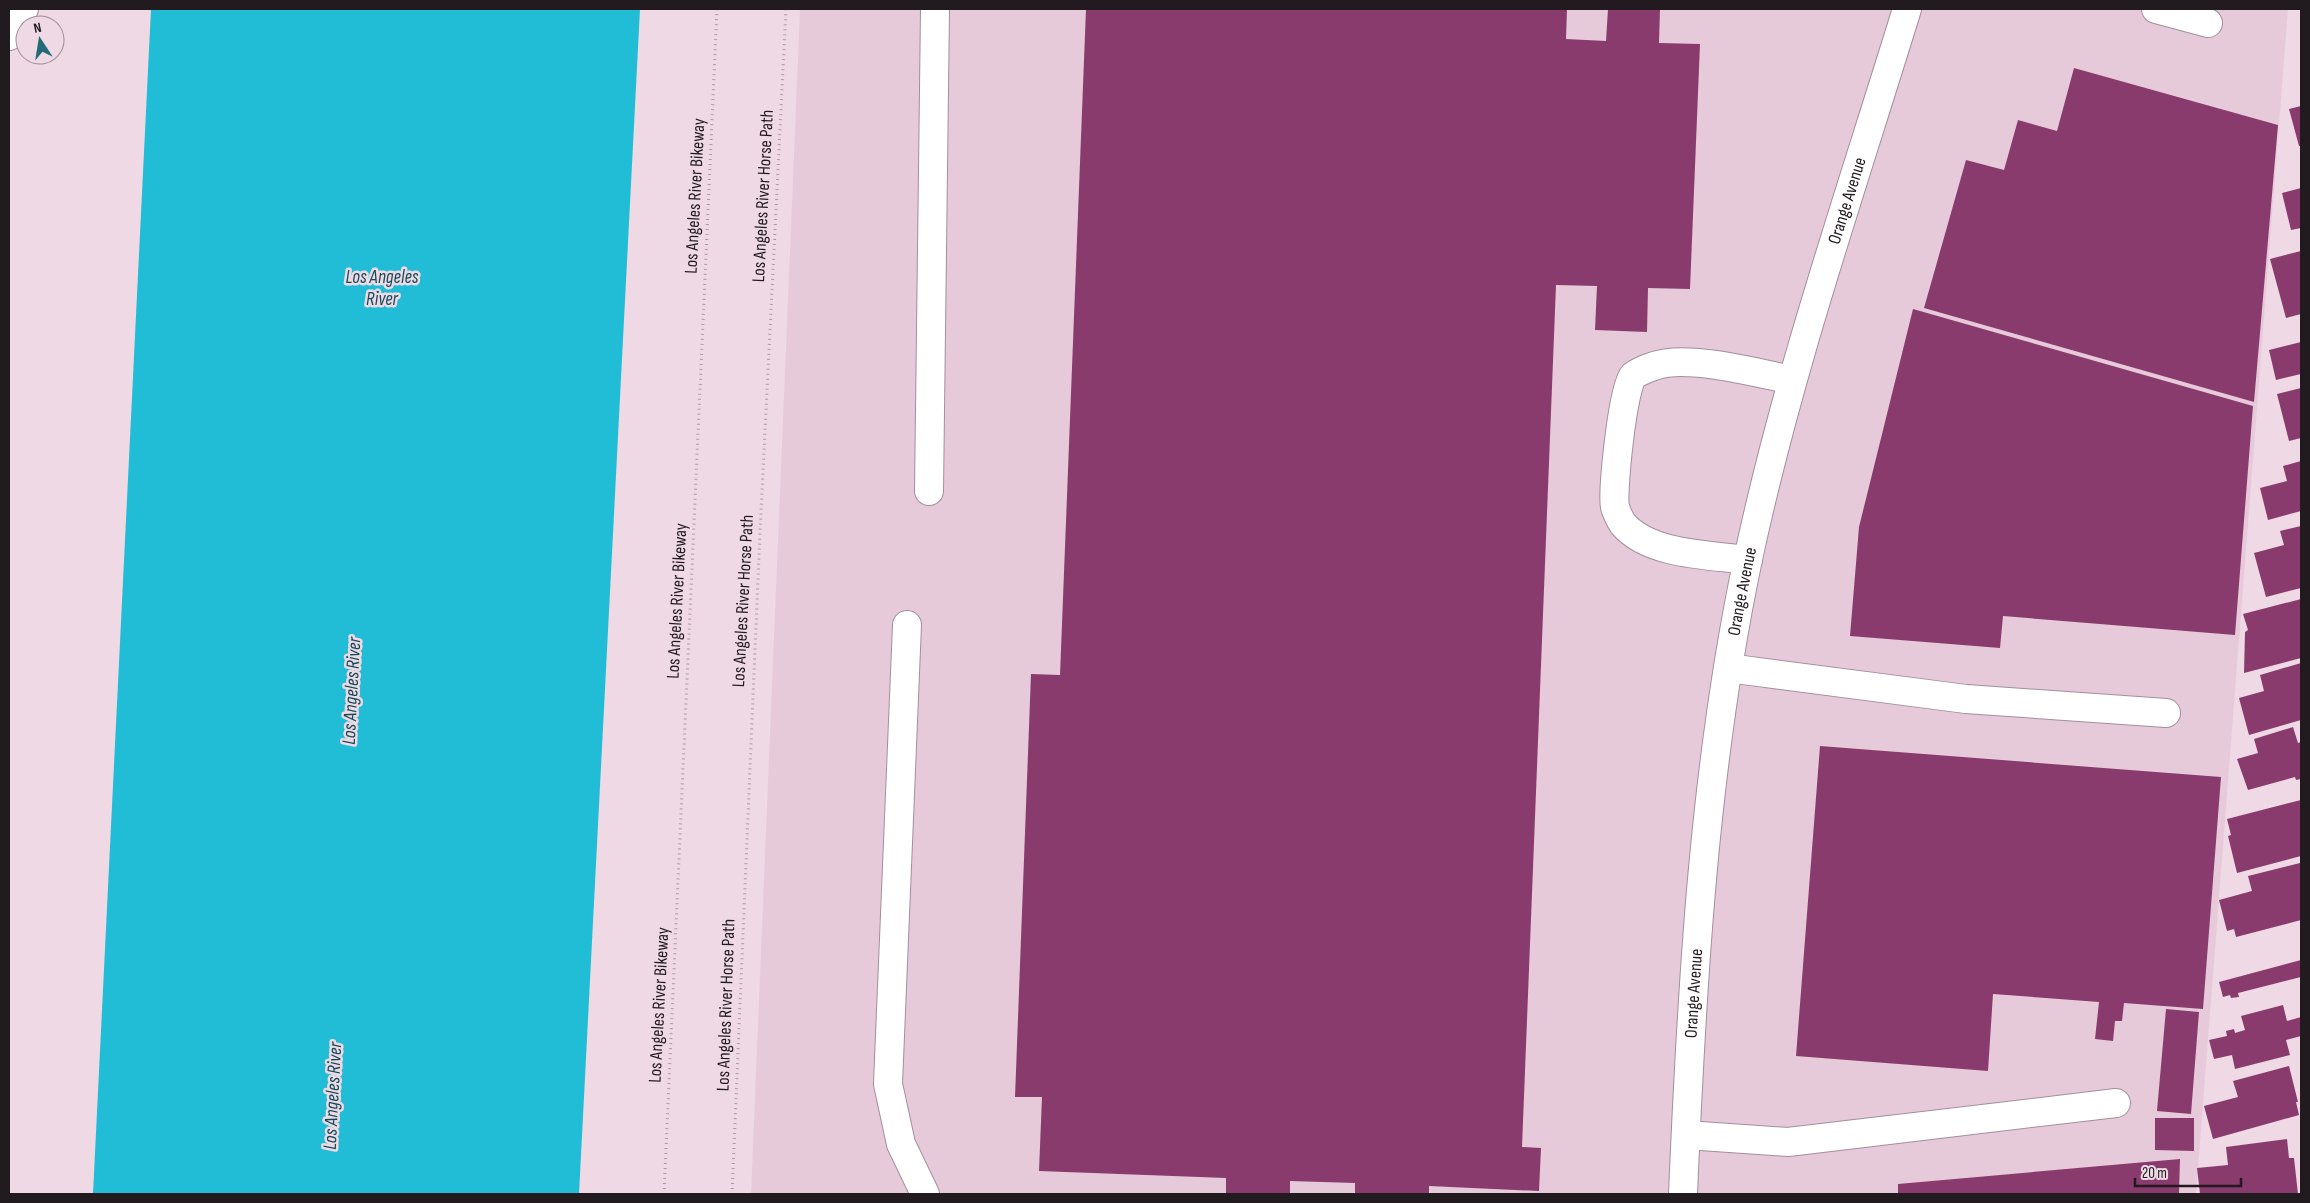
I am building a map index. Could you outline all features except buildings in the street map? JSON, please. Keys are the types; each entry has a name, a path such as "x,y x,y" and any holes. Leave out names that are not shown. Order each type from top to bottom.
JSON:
{"main road":[{"path":"9,36 24,9"},
{"path":"928,491 935,9"},
{"name":"Orange Avenue","path":"1684,1194 1699,902 1728,668 1748,560 1774,445 1792,380 1907,9"},
{"path":"2156,9 2208,23"},
{"path":"1748,560 1672,550 1643,541 1623,523 1615,506 1621,414 1628,385 1634,376 1655,366 1675,362 1725,367 1792,380"},
{"path":"907,625 888,1084 901,1144 925,1194"},
{"path":"1728,668 1966,699 2166,713"},
{"path":"1686,1136 1788,1142 2116,1103"}],"path":[{"name":"Los Angeles River Bikeway","path":"664,1194 717,9"},
{"name":"Los Angeles River Horse Path","path":"732,1194 760,532 786,9"}],"shaded area":[{"path":"800,9 2288,9 2196,1194 751,1194"}],"water":[{"name":"Los Angeles River","path":"151,9 640,9 579,1194 93,1194"}]}
